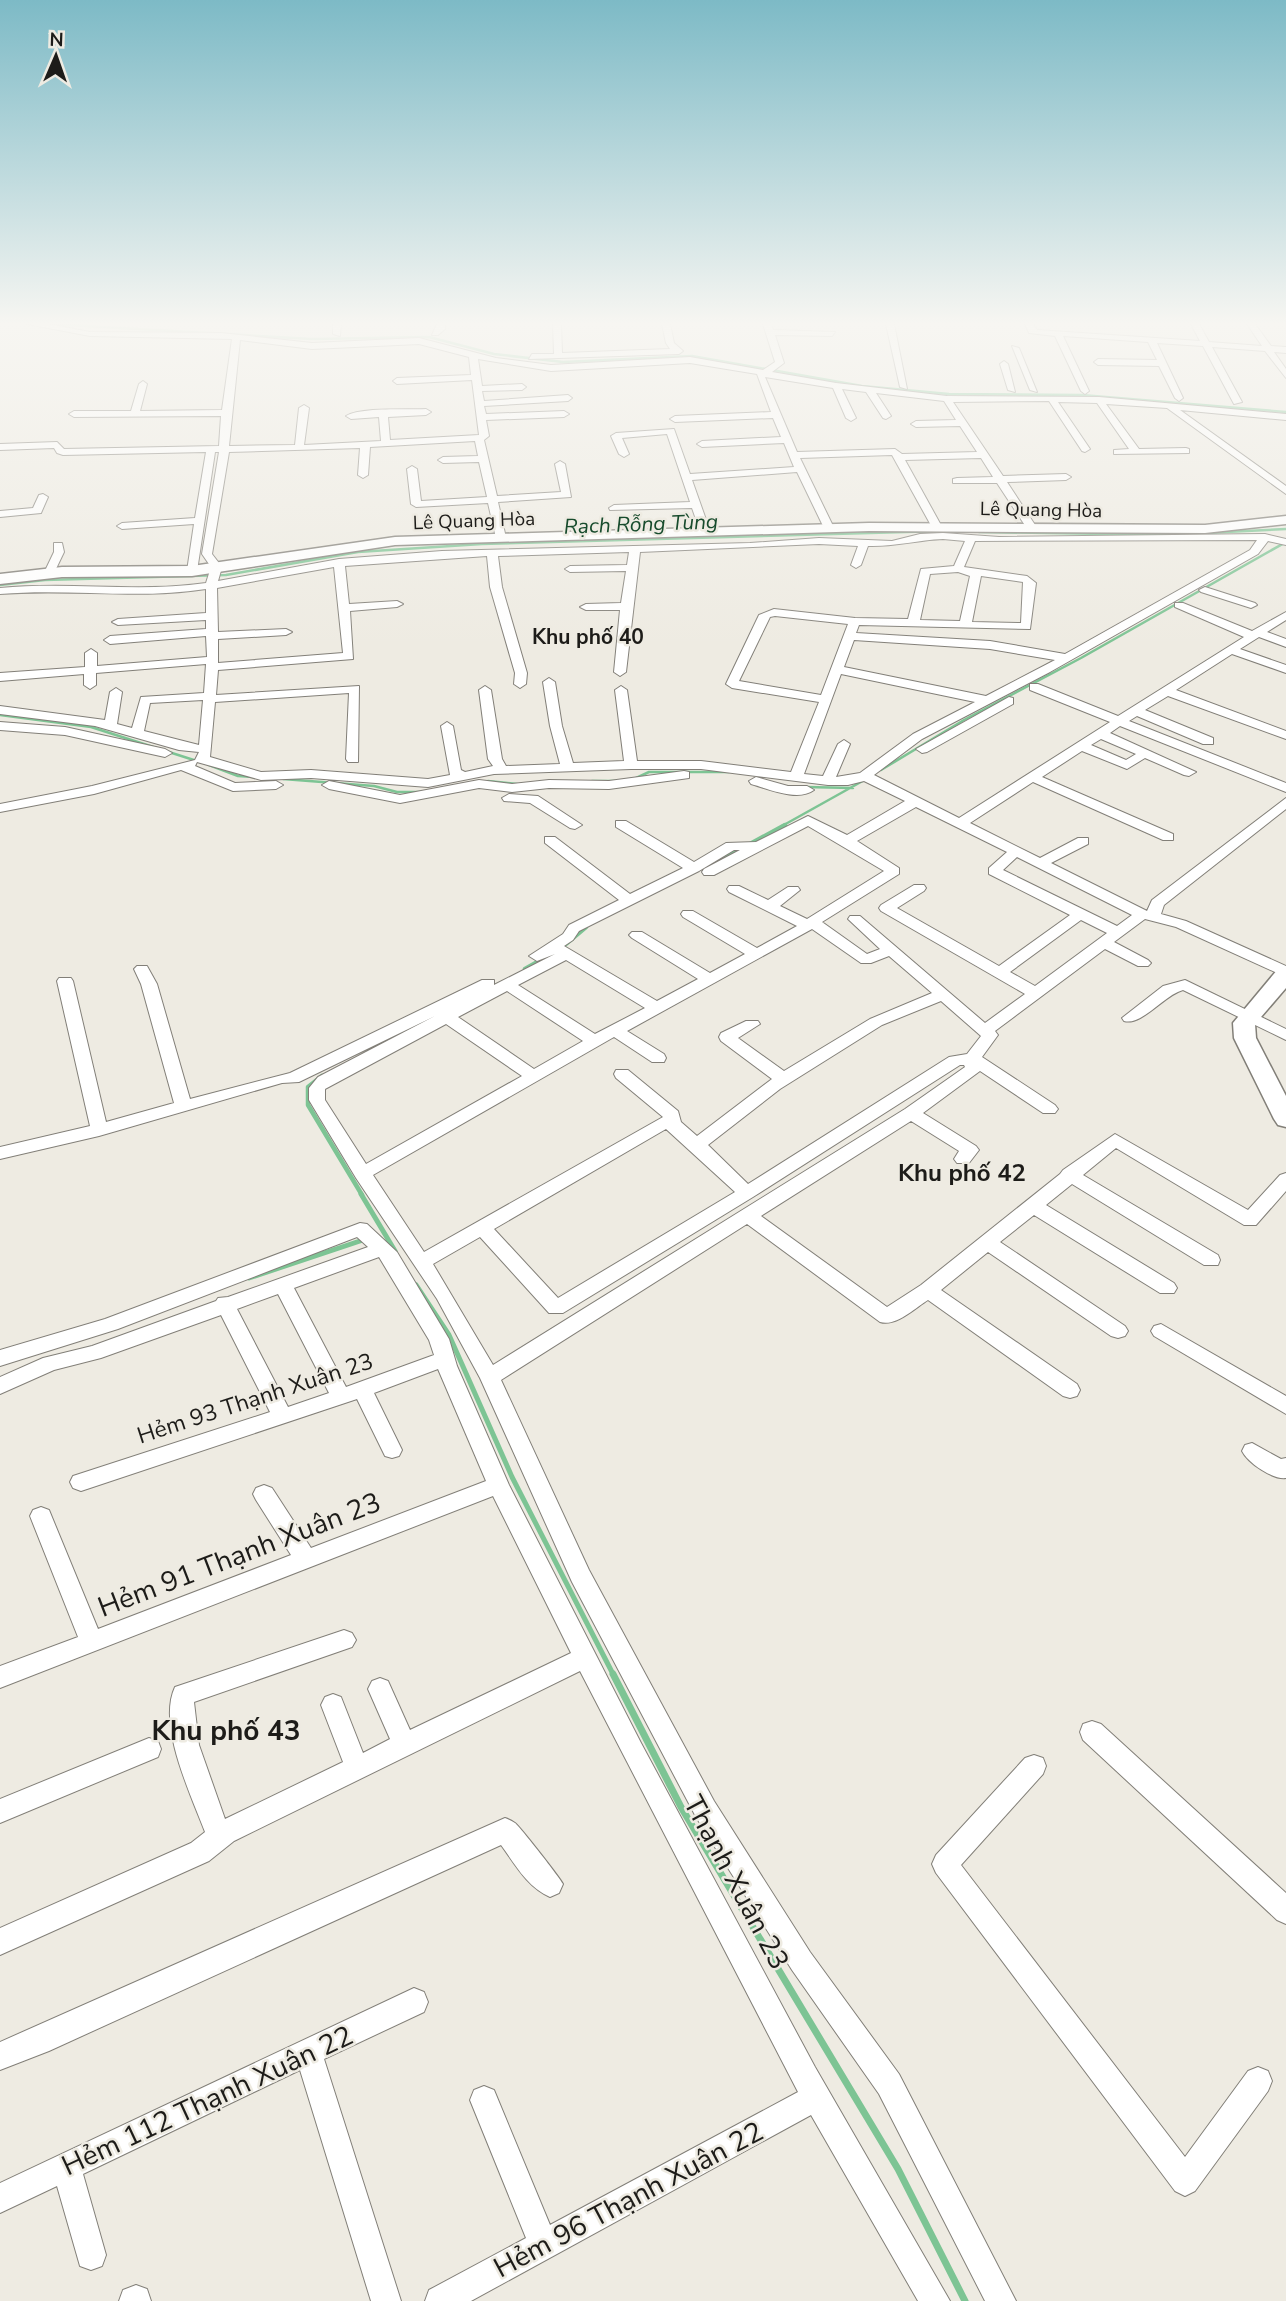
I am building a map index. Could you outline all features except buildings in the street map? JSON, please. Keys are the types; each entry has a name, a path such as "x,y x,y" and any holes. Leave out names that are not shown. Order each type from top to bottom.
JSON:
{"street":[{"path":"194,760 209,698 213,575 208,554 226,431"},
{"path":"299,448 301,431"},
{"path":"385,431 386,443"},
{"path":"483,431 483,459 501,538"},
{"path":"624,454 616,436 667,431"},
{"path":"671,431 705,531"},
{"path":"782,431 800,469 820,534"},
{"path":"967,431 1032,527"},
{"path":"1073,431 1085,449"},
{"path":"1121,431 1136,452"},
{"path":"1212,431 1286,491"},
{"path":"0,447 57,445 60,452 225,450 481,438"},
{"path":"407,442 416,504 491,499 538,501 567,495 560,464"},
{"path":"363,475 365,444"},
{"path":"702,444 895,452 937,527"},
{"path":"955,445 976,445"},
{"path":"748,451 790,448"},
{"path":"192,571 211,450"},
{"path":"1117,452 1186,451"},
{"path":"899,457 983,455"},
{"path":"443,460 483,459"},
{"path":"688,477 800,469"},
{"path":"957,481 1066,477"},
{"path":"0,514 37,511 43,497"},
{"path":"614,508 697,505"},
{"name":"Lê Quang Hòa","path":"0,579 48,573 192,571 213,575 378,542 396,541 705,531 820,534 937,527 1205,529 1286,520"},
{"path":"122,526 200,521"},
{"path":"0,591 44,587 180,590 213,575 339,562 635,548 820,534 864,543 892,544 920,537 1129,545 1265,537 1286,543"},
{"path":"922,749 1066,657 1254,552 1265,537"},
{"path":"958,569 971,538"},
{"path":"856,565 864,543"},
{"path":"869,778 876,765 919,737 994,701 1034,687 1286,543"},
{"path":"48,573 59,552 58,545"},
{"path":"620,672 635,548"},
{"path":"492,553 496,587 521,673 520,684"},
{"path":"0,677 90,669 349,656 339,562"},
{"path":"570,569 632,568"},
{"path":"826,698 732,684 765,615 774,612 855,621 913,624 965,626 1020,629 1028,624 1030,583 1027,579 958,569 925,571 913,624"},
{"path":"965,626 976,574 973,572"},
{"path":"1205,590 1251,606"},
{"path":"343,608 397,604"},
{"path":"1180,605 1286,643"},
{"path":"586,607 626,606"},
{"path":"118,622 212,615"},
{"path":"960,823 1286,615"},
{"path":"796,778 855,621"},
{"path":"110,640 286,632"},
{"path":"849,636 990,645 1066,657"},
{"path":"1231,650 1286,669"},
{"path":"90,685 92,653"},
{"path":"837,669 994,701"},
{"path":"549,682 556,726 568,768"},
{"path":"1034,687 1286,789"},
{"path":"137,732 145,700 355,689 353,759"},
{"path":"485,690 495,759 504,777 502,792 507,797 533,799 575,825"},
{"path":"621,690 631,765"},
{"path":"1167,691 1286,735"},
{"path":"110,726 116,692"},
{"path":"0,710 110,726 184,747 194,760 233,787 332,785 390,798 416,797 504,777 568,768 631,765 701,765 828,781 869,778 1147,915 1181,924 1286,973 1244,1023 1245,1038 1286,1119"},
{"path":"1136,711 1208,741"},
{"path":"0,726 46,729 104,738 261,776 311,774 428,783 465,777 504,777 609,785 682,775 730,774 779,789 807,790"},
{"path":"447,726 455,772 465,777"},
{"path":"1101,734 1189,772"},
{"path":"828,781 844,744"},
{"path":"1081,746 1127,765 1139,757"},
{"path":"0,808 94,790 194,760"},
{"path":"1034,778 1168,837"},
{"path":"847,841 916,801"},
{"path":"986,1030 1035,993 1116,945 1157,903 1286,802"},
{"path":"0,1153 99,1130 282,1078 293,1078 509,986 559,950 574,928 701,870 731,846 748,846 808,820 894,871 756,954 595,1041 362,1174"},
{"path":"621,824 668,855 701,870"},
{"path":"550,840 630,901"},
{"path":"1041,863 1083,841"},
{"path":"1016,851 994,871 1080,914 1116,945 1143,963"},
{"path":"919,888 886,908 1035,993"},
{"path":"734,889 768,907 810,923 866,960 890,950"},
{"path":"768,907 793,890"},
{"path":"688,914 756,954"},
{"path":"999,973 1080,914"},
{"path":"490,1377 911,1113 972,1069 972,1058 990,1035 855,919"},
{"path":"637,934 710,980"},
{"path":"559,950 658,1009"},
{"path":"559,950 498,978 324,1081 317,1088 317,1100 362,1174 444,1295 490,1377 580,1575 705,1809 801,1961 888,2084 1001,2301"},
{"path":"142,969 149,984 184,1107"},
{"path":"65,981 99,1130"},
{"path":"1130,1018 1169,989 1185,985 1286,1035"},
{"path":"509,986 595,1041"},
{"path":"697,1145 784,1079 876,1022 944,994"},
{"path":"441,1013 535,1077"},
{"path":"752,1024 727,1037 784,1079"},
{"path":"616,1031 658,1058"},
{"path":"483,1228 556,1308 747,1193 955,1061 972,1058 1049,1110"},
{"path":"622,1074 672,1115 672,1124"},
{"path":"911,1113 970,1150 963,1159"},
{"path":"421,1262 663,1123 672,1124 747,1193"},
{"path":"749,1216 887,1317 928,1290 986,1242 1035,1207 1069,1174 1115,1140 1250,1220 1286,1179"},
{"path":"1069,1174 1210,1260"},
{"path":"1035,1207 1167,1288"},
{"name":"Thạnh Xuân 23","path":"0,1358 111,1324 360,1229 379,1250 390,1257 439,1339 498,1485 632,1751 928,2299"},
{"path":"986,1242 1118,1331"},
{"path":"0,1386 50,1363 94,1353 225,1303 379,1250"},
{"path":"282,1283 341,1397"},
{"path":"928,1290 1070,1390"},
{"path":"225,1303 283,1417"},
{"path":"1161,1331 1286,1406"},
{"name":"Hẻm 93 Thạnh Xuân 23","path":"81,1482 283,1417 445,1359"},
{"path":"362,1389 392,1450"},
{"path":"1252,1451 1282,1471 1286,1466"},
{"name":"Hẻm 91 Thạnh Xuân 23","path":"0,1677 498,1485"},
{"path":"264,1494 306,1559"},
{"path":"41,1516 92,1643"},
{"path":"219,1837 187,1745 182,1711 183,1695 344,1640"},
{"path":"0,1942 200,1852 219,1837 585,1657"},
{"path":"380,1689 405,1745"},
{"path":"333,1705 357,1768"},
{"path":"1093,1732 1286,1911"},
{"path":"0,1811 149,1749"},
{"path":"1034,1766 945,1864 1185,2181 1258,2081"},
{"path":"0,2056 505,1830 539,1875 550,1884"},
{"name":"Hẻm 112 Thạnh Xuân 22","path":"0,2199 414,2002"},
{"path":"308,2051 386,2301"},
{"name":"Hẻm 96 Thạnh Xuân 22","path":"440,2301 817,2097"},
{"path":"484,2100 544,2246"},
{"path":"66,2167 91,2255"}],"waterway":[{"name":"Rạch Rỗng Tùng","path":"979,532 1166,535 1286,529"},
{"name":"Rạch Rỗng Tùng","path":"0,585 45,580 226,575 358,552 482,544 942,531"},
{"path":"881,770 964,720 1081,658 1286,542"},
{"path":"0,715 91,727 200,762"},
{"path":"209,765 238,776 254,777"},
{"path":"634,779 649,772 729,772"},
{"path":"850,788 868,778"},
{"path":"283,779 374,786 397,792 420,792"},
{"path":"488,781 517,784"},
{"path":"592,781 615,781"},
{"path":"805,787 850,788"},
{"path":"782,826 850,788"},
{"path":"750,844 785,825"},
{"path":"707,866 742,848"},
{"path":"561,948 586,927"},
{"path":"525,969 548,956"},
{"path":"322,1076 308,1087 308,1105 362,1195"},
{"path":"361,1194 395,1251"},
{"path":"249,1278 363,1240"},
{"path":"416,1285 449,1335 512,1477 614,1676"},
{"path":"613,1674 681,1807 898,2169 965,2301"}],"district":[{"name":"Khu phố 40","path":"588,637"},
{"name":"Khu phố 42","path":"962,1173"},
{"name":"Khu phố 43","path":"226,1730"}]}
